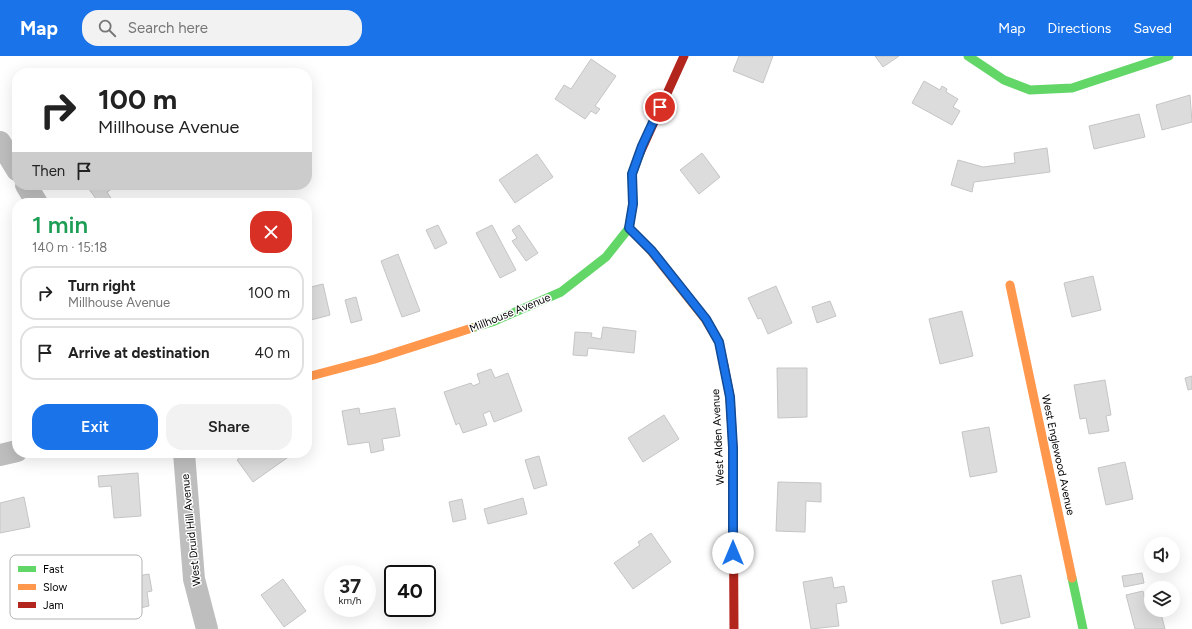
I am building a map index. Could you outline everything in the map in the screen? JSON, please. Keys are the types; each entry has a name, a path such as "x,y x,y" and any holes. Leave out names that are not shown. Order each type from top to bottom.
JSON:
{"street":[{"name":"Millhouse Avenue","path":"312,376 382,357 492,322 527,308 561,292 606,257 629,228 633,204 632,174 642,146 684,56"},
{"path":"968,56 1004,80 1030,90 1072,88 1170,56"},
{"path":"0,142 12,162"},
{"name":"West Alden Avenue","path":"629,228 652,251 706,319 719,342 730,397 733,448 734,629"},
{"name":"West Englewood Avenue","path":"1010,285 1083,629"},
{"path":"0,455 12,452"},
{"name":"West Druid Hill Avenue","path":"184,458 194,579 207,629"}],"building":[{"path":"739,56 773,56 763,83 733,71"},
{"path":"875,56 899,56 883,67"},
{"path":"591,59 616,76 595,106 600,109 596,114 591,111 585,119 555,99 564,85 571,89"},
{"path":"924,81 940,90 942,86 947,89 946,92 958,99 953,107 960,111 952,125 912,103"},
{"path":"1190,95 1192,122 1162,130 1156,105"},
{"path":"1139,114 1145,137 1094,149 1089,126"},
{"path":"1047,148 1050,172 974,182 972,192 951,185 958,160 983,167 1015,163 1014,153"},
{"path":"702,153 720,177 699,194 680,170"},
{"path":"537,154 553,177 515,203 499,180"},
{"path":"90,190 110,190 107,192 111,198 95,198"},
{"path":"438,225 447,243 435,249 426,230"},
{"path":"492,225 516,270 500,278 476,233"},
{"path":"519,225 538,253 526,261 512,241 517,238 512,230"},
{"path":"398,254 420,311 402,317 381,261"},
{"path":"1093,276 1101,310 1072,317 1064,283"},
{"path":"323,284 330,315 312,320 312,287"},
{"path":"776,286 792,323 768,334 761,318 758,319 748,298"},
{"path":"356,297 362,320 351,323 345,300"},
{"path":"830,301 836,316 817,323 812,307"},
{"path":"962,311 973,356 940,364 929,319"},
{"path":"603,327 636,331 634,353 588,348 587,356 573,355 575,332 592,333 591,337 601,339"},
{"path":"777,368 807,368 807,417 778,418"},
{"path":"491,369 495,378 508,373 522,411 494,422 490,411 483,414 487,425 463,433 459,423 456,425 444,392 471,383 473,386 480,383 477,374"},
{"path":"1192,376 1192,389 1188,390 1185,378"},
{"path":"1105,380 1111,415 1106,416 1109,431 1089,434 1086,418 1080,419 1074,385"},
{"path":"359,408 360,414 395,408 400,436 382,439 384,450 371,453 369,442 348,445 342,411"},
{"path":"664,415 679,439 643,462 628,438"},
{"path":"989,427 997,472 970,477 962,432"},
{"path":"539,456 547,485 534,489 525,460"},
{"path":"240,458 287,458 253,482 237,460"},
{"path":"1125,462 1133,499 1106,505 1098,468"},
{"path":"138,473 141,516 114,518 111,486 99,487 98,476"},
{"path":"778,482 821,483 821,502 806,501 805,532 776,531"},
{"path":"24,497 30,527 0,533 0,503"},
{"path":"523,498 527,514 488,524 484,509"},
{"path":"462,499 466,519 453,522 449,502"},
{"path":"651,533 671,562 633,589 614,563 640,545 638,542"},
{"path":"1142,573 1144,583 1124,587 1122,576"},
{"path":"149,574 152,591 147,592 149,606 142,608 142,575"},
{"path":"1021,575 1030,617 1001,624 992,581"},
{"path":"832,577 834,588 844,586 847,602 836,604 839,626 811,629 803,582"},
{"path":"283,579 306,611 284,627 261,595"},
{"path":"1143,591 1144,617 1162,617 1165,629 1135,629 1126,595"}],"traffic: fast":[{"path":"968,56 1004,80 1030,90 1072,88 1169,56"},
{"path":"472,328 492,322 561,292 606,257 629,228 633,204 632,174 640,153"},
{"path":"1072,578 1083,629"}],"traffic: slow":[{"path":"629,228 651,251 705,319 719,342 724,366"},
{"path":"1010,285 1072,578"},
{"path":"312,376 375,359 472,328"}],"traffic: jam":[{"path":"640,153 684,56"},
{"path":"724,366 730,397 733,448 734,629"}],"route":[{"path":"660,107 642,146 632,174 633,204 629,228 652,251 706,319 719,342 730,397 733,448 733,553"}]}
